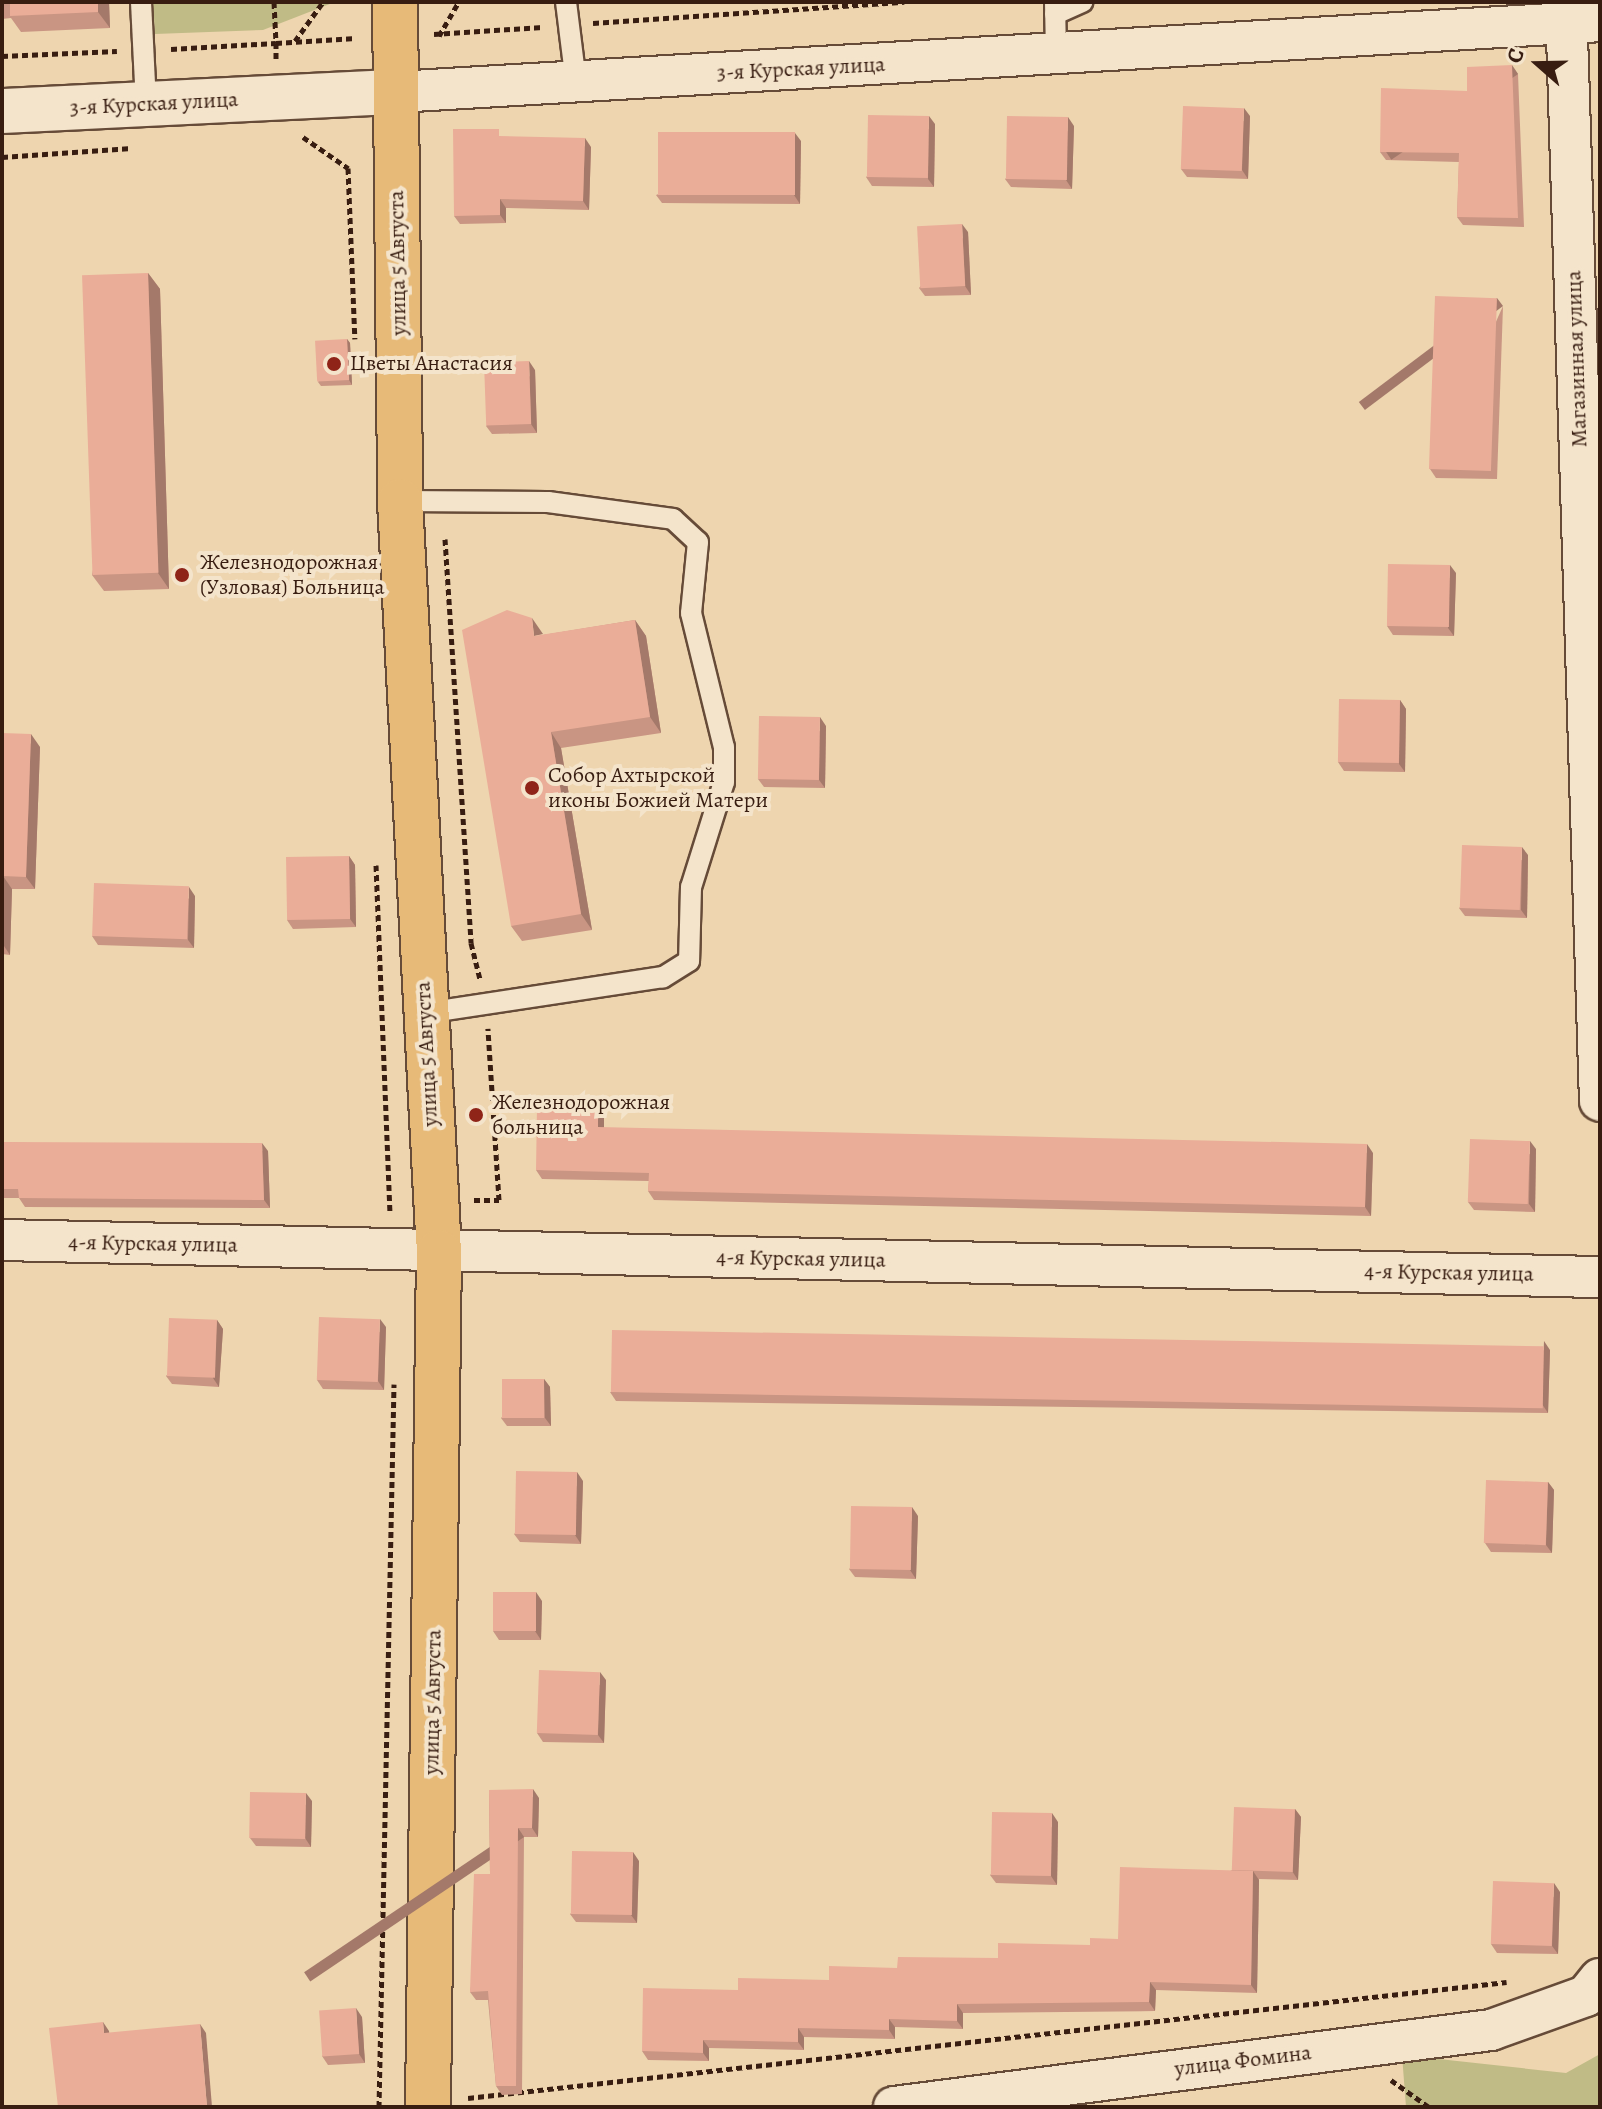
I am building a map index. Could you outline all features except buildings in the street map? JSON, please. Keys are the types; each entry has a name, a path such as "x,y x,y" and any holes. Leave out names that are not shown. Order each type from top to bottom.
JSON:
{"main road":[{"name":"улица 5 Августа","path":"395,2 400,501 439,1252 428,2107"},
{"name":"3-я Курская улица","path":"2,111 396,92"}],"street":[{"name":"3-я Курская улица","path":"396,92 1056,54 1577,16"},
{"name":"Магазинная улица","path":"1577,16 1600,1100"},
{"name":"4-я Курская улица","path":"2,1240 1600,1277"},
{"name":"улица Фомина","path":"894,2107 1491,2030 1593,1987"}],"lane":[{"path":"141,2 146,104"},
{"path":"566,2 576,82"},
{"path":"1056,54 1055,8 1082,2"},
{"path":"400,501 548,502 673,519 698,542 691,613 724,747 724,782 691,887 689,961 663,977 425,1013"}],"path":[{"path":"295,42 323,2"},
{"path":"2,56 276,43 276,138 302,136 349,172 397,170"},
{"path":"349,172 356,346"},
{"path":"443,502 471,943 486,1004"},
{"path":"375,852 393,1250"},
{"path":"379,2107 394,1372"},
{"path":"485,2097 1526,1979"}],"shaded area":[{"path":"153,2 335,2 263,30 155,34"},
{"path":"1600,2054 1600,2107 1406,2107 1402,2055 1566,2073"}],"place":[{"name":"Цветы Анастасия","path":"334,364"},
{"name":"Железнодорожная (Узловая) Больница","path":"182,575"},
{"name":"Собор Ахтырской иконы Божией Матери","path":"532,788"},
{"name":"Железнодорожная больница","path":"476,1115"}]}
